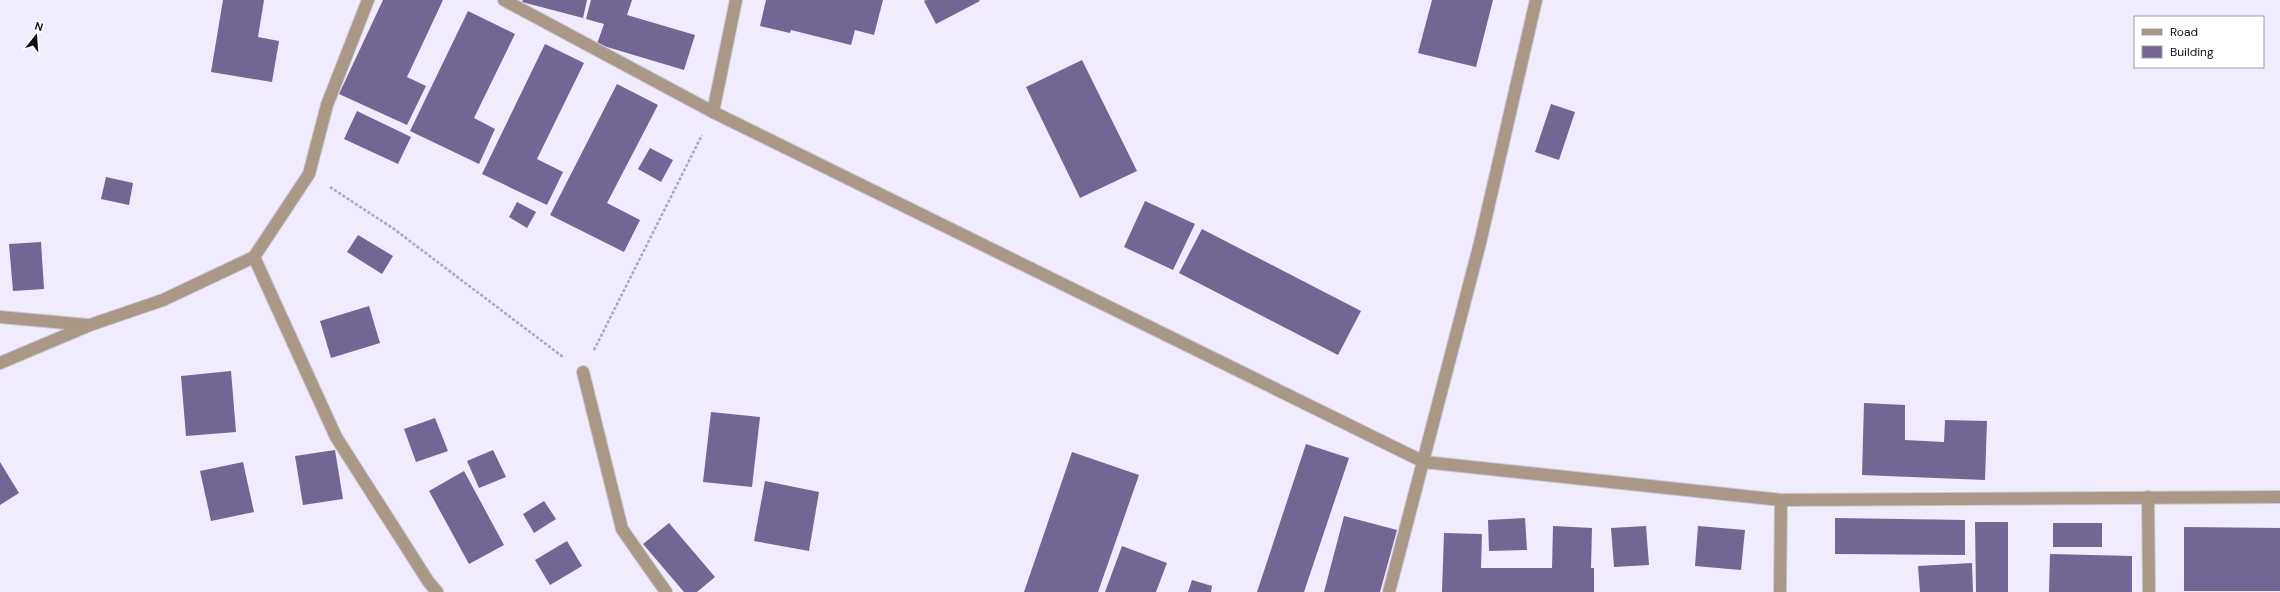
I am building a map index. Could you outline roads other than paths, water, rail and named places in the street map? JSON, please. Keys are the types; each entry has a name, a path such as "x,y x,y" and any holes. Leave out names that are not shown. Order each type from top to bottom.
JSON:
{"street":[{"path":"0,363 90,325 163,300 254,257 309,174 327,105 368,0"},
{"path":"504,0 713,112 1424,462 1782,500 2148,496 2280,497"},
{"path":"713,112 736,0"},
{"path":"1389,592 1480,243 1536,0"},
{"path":"254,257 336,437 428,581 437,592"},
{"path":"0,317 90,325"},
{"path":"583,372 622,529 666,592"},
{"path":"2148,496 2149,592"},
{"path":"1780,592 1782,500"}]}
